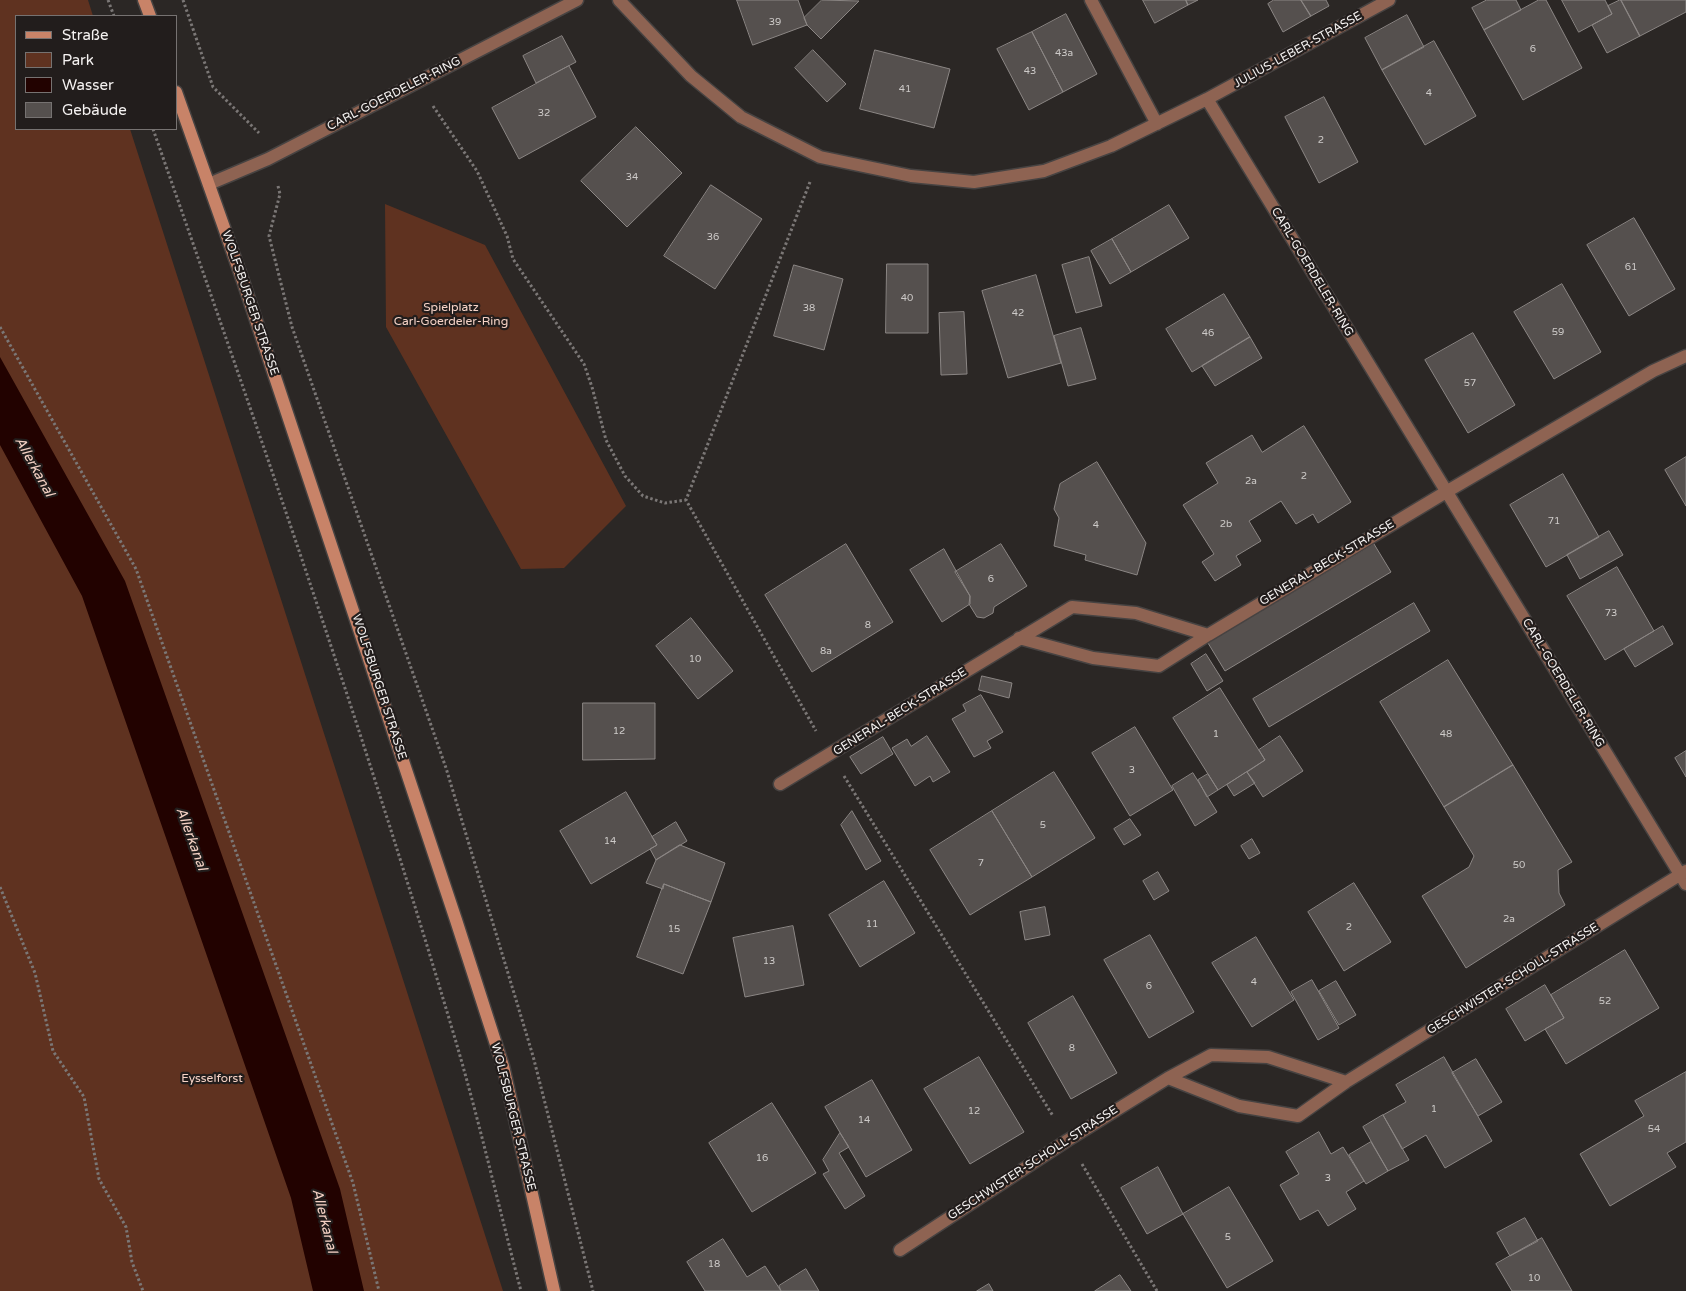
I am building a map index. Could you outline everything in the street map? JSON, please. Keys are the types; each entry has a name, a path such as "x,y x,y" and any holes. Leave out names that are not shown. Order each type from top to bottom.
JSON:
{"street":[{"path":"144,0 150,15"},
{"name":"CARL-GOERDELER-RING","path":"209,184 268,159 577,0"},
{"path":"619,0 691,76 741,117 820,157 911,176 974,182 1044,171 1111,146 1207,99"},
{"path":"1091,0 1157,124"},
{"name":"JULIUS-LEBER-STRASSE","path":"1207,99 1389,0"},
{"name":"WOLFSBURGER STRASSE","path":"178,98 244,284 453,910 503,1066 554,1291"},
{"name":"CARL-GOERDELER-RING","path":"1207,99 1446,492 1684,877"},
{"path":"1446,492 1652,371 1686,356"},
{"name":"GENERAL-BECK-STRASSE","path":"1019,638 1093,658 1159,666 1446,492"},
{"name":"GENERAL-BECK-STRASSE","path":"780,784 1019,638 1072,608 1136,613 1208,635"},
{"name":"GESCHWISTER-SCHOLL-STRASSE","path":"1168,1078 1239,1106 1298,1116 1346,1082 1684,877"},
{"name":"GESCHWISTER-SCHOLL-STRASSE","path":"900,1250 1068,1140 1168,1078 1211,1055 1268,1057 1346,1082"}],"path":[{"path":"108,0 114,15"},
{"path":"183,0 213,87 260,133"},
{"path":"420,81 429,99 477,171 503,227 514,259 584,364 606,440 625,476 643,496 665,503 686,500"},
{"path":"153,130 367,751 457,1045 521,1291"},
{"path":"280,194 269,236 292,326 446,768 533,1056 593,1291"},
{"path":"0,328 136,569 353,1183 379,1291"},
{"path":"0,888 35,973 53,1051 84,1097 99,1179 126,1227 132,1262 143,1291"}],"green space":[{"name":"Eysselforst","path":"0,0 88,0 93,15 15,15 15,130 130,130 503,1291 0,1291"},
{"name":"Spielplatz Carl-Goerdeler-Ring","path":"385,204 485,245 626,506 564,568 521,569 386,327"}],"water":[{"name":"Allerkanal","path":"0,357 125,581 340,1189 364,1291 313,1291 291,1198 82,596 0,445"}],"building":[{"path":"737,0 798,0 807,25 753,45"},
{"path":"822,0 859,1 821,39 807,25 804,18"},
{"path":"1143,0 1186,0 1188,5 1155,23"},
{"path":"1186,0 1198,0 1188,5"},
{"path":"1274,0 1301,0 1311,16 1283,32 1268,4"},
{"path":"1301,0 1326,0 1329,6 1311,16"},
{"path":"1487,0 1516,0 1521,10 1484,30 1472,8"},
{"path":"1539,0 1546,0 1582,68 1523,100 1484,30"},
{"path":"1562,0 1605,0 1612,14 1579,32"},
{"path":"1620,0 1640,36 1607,53 1592,25 1612,14 1608,6"},
{"path":"1621,0 1686,0 1686,12 1640,36"},
{"path":"1066,14 1097,74 1063,92 1032,32"},
{"path":"1407,15 1424,47 1382,70 1365,38"},
{"path":"1032,32 1063,92 1029,110 997,49"},
{"path":"562,36 576,62 536,83 523,56"},
{"path":"1434,41 1476,116 1425,145 1382,70"},
{"path":"813,50 846,84 827,102 795,68"},
{"path":"875,50 950,69 934,128 860,109"},
{"path":"569,66 596,117 519,159 492,108"},
{"path":"1324,97 1358,162 1319,183 1285,117"},
{"path":"636,127 682,173 627,227 581,181"},
{"path":"711,185 762,219 715,289 664,256"},
{"path":"1169,205 1189,238 1131,272 1112,239"},
{"path":"1634,218 1675,289 1629,316 1587,245"},
{"path":"1112,239 1131,272 1110,284 1091,251"},
{"path":"1089,257 1102,306 1076,313 1062,265"},
{"path":"887,264 928,264 928,333 886,333"},
{"path":"794,265 843,279 824,350 774,336"},
{"path":"1036,275 1061,363 1008,378 982,291"},
{"path":"1562,284 1601,352 1554,379 1514,312"},
{"path":"1224,294 1250,337 1192,372 1166,329"},
{"path":"964,312 967,374 941,375 939,313"},
{"path":"1081,328 1096,379 1068,386 1054,336"},
{"path":"1473,333 1515,405 1468,433 1425,360"},
{"path":"1250,337 1262,358 1215,386 1202,366"},
{"path":"1304,426 1351,502 1318,523 1313,514 1296,524 1281,501 1249,521 1261,541 1236,556 1241,565 1215,581 1202,562 1214,554 1183,505 1218,483 1206,463 1252,435 1262,452"},
{"path":"1686,457 1686,506 1665,470"},
{"path":"1097,462 1146,543 1137,575 1085,560 1086,555 1054,546 1059,518 1054,509 1060,484"},
{"path":"1563,474 1599,537 1546,567 1510,505"},
{"path":"1609,531 1623,555 1580,579 1567,555"},
{"path":"846,544 893,622 812,672 765,595"},
{"path":"1001,544 1027,586 994,607 993,613 984,618 977,617 969,604 970,596 955,572"},
{"path":"1374,544 1391,572 1225,671 1208,643"},
{"path":"944,549 970,596 970,604 942,622 910,570"},
{"path":"1617,567 1654,631 1605,660 1567,596"},
{"path":"1414,603 1430,631 1269,727 1253,699"},
{"path":"691,618 733,671 698,699 656,646"},
{"path":"1663,626 1673,644 1635,667 1624,649"},
{"path":"1206,654 1223,681 1207,691 1191,664"},
{"path":"1448,660 1513,765 1444,807 1380,702"},
{"path":"982,676 1012,683 1009,698 979,690"},
{"path":"1220,688 1265,760 1218,790 1173,718"},
{"path":"981,695 1003,732 987,741 991,748 974,757 952,719 966,711 963,705"},
{"path":"583,703 655,703 655,759 583,760"},
{"path":"1135,727 1173,790 1130,816 1092,753"},
{"path":"927,736 950,772 933,782 930,776 915,786 892,748 907,739 911,746"},
{"path":"1280,736 1303,771 1263,797 1247,772 1265,760 1259,750"},
{"path":"883,737 893,754 861,774 850,757"},
{"path":"1686,751 1686,777 1675,758"},
{"path":"1513,765 1572,862 1558,870 1559,893 1565,905 1466,968 1422,896 1469,867 1474,856 1444,807"},
{"path":"1054,772 1095,838 1032,877 992,811"},
{"path":"1247,772 1255,783 1234,796 1227,785"},
{"path":"1193,773 1217,812 1195,826 1172,786"},
{"path":"1208,774 1218,790 1207,797 1198,780"},
{"path":"626,792 657,845 591,884 560,831"},
{"path":"852,811 881,861 866,870 841,825"},
{"path":"992,811 1032,877 970,915 930,850"},
{"path":"1130,819 1141,835 1124,845 1114,829"},
{"path":"676,822 687,841 656,860 650,849 657,845 652,837"},
{"path":"1252,839 1260,853 1249,859 1241,846"},
{"path":"680,845 725,863 711,902 664,884 663,889 646,883 656,860"},
{"path":"1158,872 1169,891 1154,900 1143,881"},
{"path":"884,881 915,933 860,967 829,915"},
{"path":"1354,883 1391,942 1344,971 1308,912"},
{"path":"664,884 711,902 683,974 637,957"},
{"path":"1045,907 1050,935 1025,940 1020,912"},
{"path":"793,926 804,985 745,997 733,938"},
{"path":"1150,935 1194,1012 1149,1038 1104,960"},
{"path":"1256,937 1294,1000 1252,1027 1212,963"},
{"path":"1625,950 1659,1008 1566,1064 1545,1029 1564,1018 1551,995"},
{"path":"1312,980 1339,1028 1318,1040 1291,992"},
{"path":"1336,981 1356,1015 1339,1025 1319,991"},
{"path":"1545,985 1564,1018 1525,1041 1506,1009"},
{"path":"1073,996 1117,1073 1071,1099 1028,1023"},
{"path":"979,1057 1024,1132 970,1164 924,1089"},
{"path":"1444,1057 1492,1141 1445,1168 1426,1135 1402,1149 1383,1115 1406,1102 1396,1085"},
{"path":"1476,1059 1502,1102 1478,1116 1452,1073"},
{"path":"1686,1072 1686,1142 1667,1153 1676,1167 1610,1206 1580,1154 1644,1116 1635,1101"},
{"path":"872,1080 912,1150 866,1177 825,1107"},
{"path":"772,1103 816,1173 752,1212 709,1143"},
{"path":"1383,1115 1409,1160 1388,1171 1363,1127"},
{"path":"1319,1132 1331,1154 1343,1147 1364,1181 1346,1192 1356,1209 1328,1226 1318,1210 1300,1220 1280,1185 1299,1174 1286,1152"},
{"path":"840,1133 849,1147 839,1153 865,1196 845,1209 823,1174 829,1171 823,1160"},
{"path":"1371,1142 1388,1171 1366,1184 1349,1155"},
{"path":"1158,1167 1183,1214 1147,1234 1121,1188"},
{"path":"1229,1187 1273,1261 1227,1288 1183,1214"},
{"path":"1525,1218 1538,1241 1510,1256 1497,1233"},
{"path":"1542,1238 1572,1291 1512,1291 1496,1264"},
{"path":"723,1239 747,1277 765,1266 781,1291 705,1291 687,1262"},
{"path":"806,1269 819,1291 781,1291 779,1286"},
{"path":"1120,1275 1131,1291 1095,1291"},
{"path":"989,1284 993,1291 977,1291"}]}
